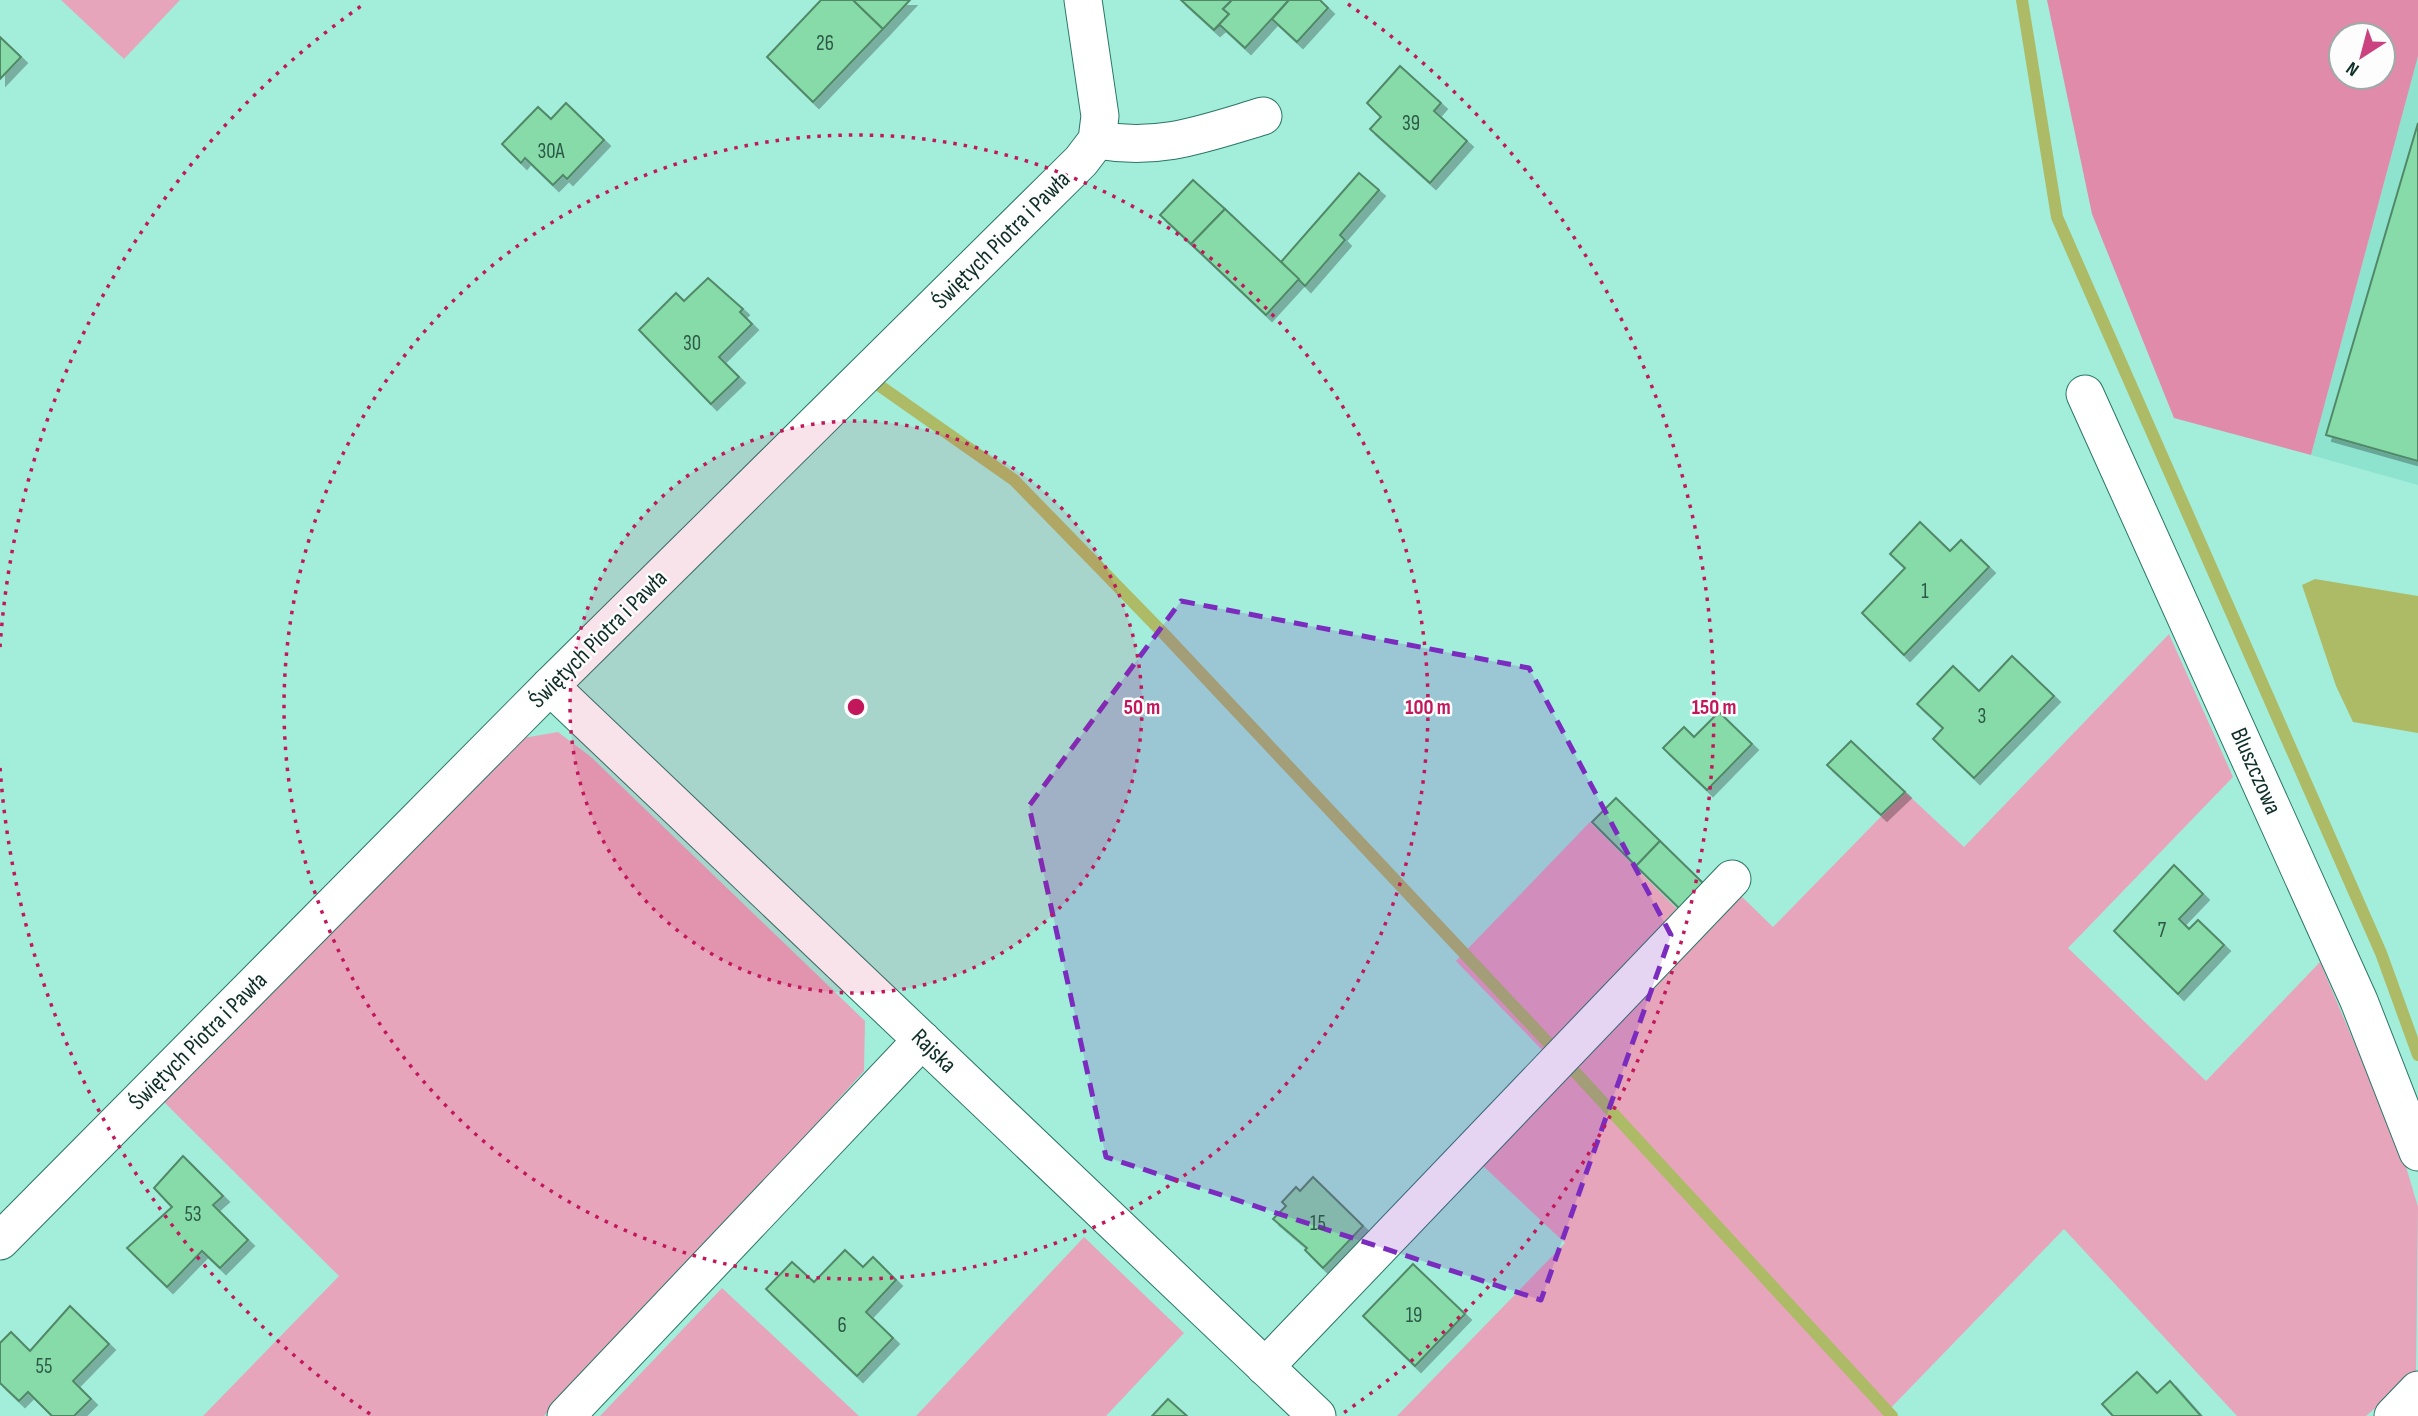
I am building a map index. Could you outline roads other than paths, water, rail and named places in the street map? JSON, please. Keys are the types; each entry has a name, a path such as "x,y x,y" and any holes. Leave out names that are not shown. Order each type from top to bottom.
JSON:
{"street":[{"path":"1083,0 1100,116 1097,140 1129,146 1164,144 1263,116"},
{"name":"Świętych Piotra i Pawła","path":"0,1241 550,686 1062,180 1097,140"},
{"name":"Bluszczowa","path":"2085,394 2359,1001 2418,1152"},
{"name":"Rajska","path":"550,686 1317,1416"},
{"path":"1265,1367 1732,879"},
{"path":"566,1416 922,1040"},
{"path":"2393,1416 2418,1390"}],"waterway":[{"path":"2022,0 2057,217 2381,953 2418,1055"},
{"path":"880,386 1014,480 1166,636 1554,1049"},
{"path":"1576,1073 1892,1416"}]}
